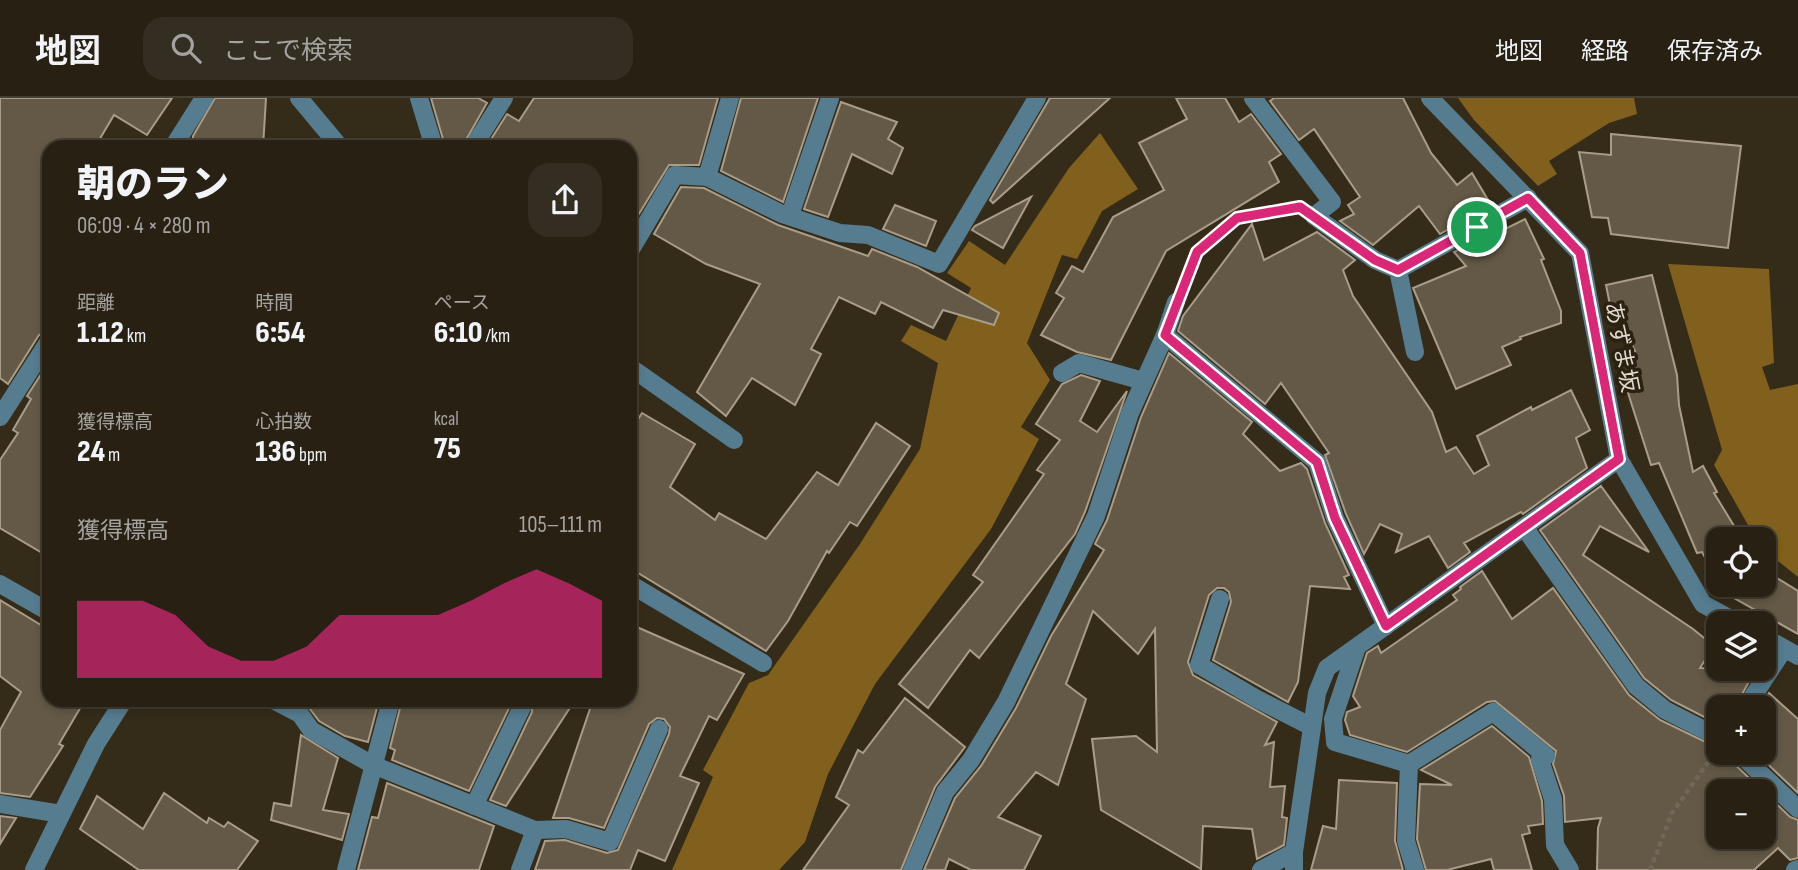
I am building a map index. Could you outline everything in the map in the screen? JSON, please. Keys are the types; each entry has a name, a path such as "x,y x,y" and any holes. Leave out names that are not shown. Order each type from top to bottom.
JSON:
{"street":[{"path":"177,140 204,98"},
{"path":"299,98 334,140"},
{"path":"419,98 432,140"},
{"path":"477,140 504,98"},
{"path":"708,177 730,98"},
{"path":"786,215 830,98"},
{"path":"637,239 675,175 708,177 786,215 840,233 868,235 939,264 1037,98"},
{"path":"1254,98 1332,202 1314,216 1375,260 1398,270"},
{"name":"あずま坂","path":"1430,98 1580,253 1619,459 1703,604 1716,611"},
{"path":"1398,270 1528,198"},
{"path":"1398,270 1415,352"},
{"path":"912,870 945,792 971,760 1006,702 1096,516 1146,373 1165,335 1176,302"},
{"path":"1165,335 1317,462 1335,518 1386,626"},
{"path":"0,417 42,352"},
{"path":"1062,373 1079,363 1146,373"},
{"path":"637,372 734,440"},
{"path":"1261,870 1294,861 1317,693 1327,668 1619,459"},
{"path":"1524,527 1636,686 1665,710 1706,731"},
{"path":"0,584 42,607"},
{"path":"637,588 763,663"},
{"path":"1220,599 1199,665 1312,727"},
{"path":"1357,647 1333,719 1335,742 1409,764 1493,712 1546,756 1540,760 1553,799 1555,845 1570,870"},
{"path":"1756,695 1791,652"},
{"path":"34,870 96,744 120,707"},
{"path":"287,707 300,714 311,730 373,765 535,830 566,829 610,842 659,729"},
{"path":"346,870 389,707"},
{"path":"474,806 522,707"},
{"path":"1409,764 1406,841 1415,870"},
{"path":"1752,765 1798,809"},
{"path":"0,804 61,814"},
{"path":"520,870 535,830"}],"path":[{"path":"1176,302 1197,252 1237,218 1300,207 1314,216"},
{"path":"1650,870 1672,813 1706,765"}],"shaded area":[{"path":"1458,98 1634,98 1637,114 1609,123 1549,161 1557,174 1538,186 1474,120"},
{"path":"1100,133 1138,189 1102,211 1077,259 1062,255 1027,343 1050,380 1021,427 1039,439 991,529 875,684 828,774 805,842 779,870 672,870 713,777 703,770 749,683 768,675 860,544 920,449 938,363 901,341 911,325 946,341 971,288 947,273 969,241 1005,265 1069,168"},
{"path":"1668,264 1769,269 1774,363 1762,367 1770,390 1798,384 1798,577 1776,560 1776,527 1749,527 1714,465 1722,450"}],"building":[{"path":"0,98 172,98 147,135 114,115 99,140 42,140 42,334 8,384 0,378"},
{"path":"215,98 266,98 263,140 193,140"},
{"path":"431,98 478,98 487,103 466,140 443,140"},
{"path":"534,98 718,98 699,165 669,165 637,217 637,140 490,140 507,114 519,121"},
{"path":"741,98 818,98 783,202 721,171"},
{"path":"1050,98 1110,98 993,203 990,200"},
{"path":"1176,98 1225,98 1239,122 1251,114 1281,154 1269,162 1279,182 1166,251 1111,360 1077,352 1041,335 1064,298 1056,293 1072,266 1083,272 1113,217 1164,190 1139,143 1187,119"},
{"path":"1274,98 1403,98 1431,153 1457,185 1472,173 1491,205 1440,234 1419,206 1373,245 1340,221 1354,214 1348,205 1360,197 1314,129 1299,140 1270,101"},
{"path":"841,102 897,122 888,139 903,148 892,174 852,154 828,217 804,209"},
{"path":"1611,134 1741,146 1728,248 1611,234 1608,218 1592,217 1579,152 1611,155"},
{"path":"681,187 704,188 778,225 868,256 872,249 917,267 999,313 994,325 943,310 933,328 881,302 875,314 839,297 811,349 821,354 795,405 752,378 726,416 697,392 760,284 706,264 654,234"},
{"path":"1031,197 1003,248 972,230 975,226"},
{"path":"895,205 936,221 926,246 883,229"},
{"path":"1525,219 1544,259 1541,260 1561,311 1561,323 1520,337 1521,339 1502,347 1511,365 1456,389 1413,288 1466,266 1454,252 1500,227 1501,231"},
{"path":"1252,224 1264,260 1317,232 1355,260 1343,270 1353,296 1432,412 1446,452 1456,447 1474,474 1489,465 1477,436 1531,407 1532,410 1571,390 1590,430 1576,438 1587,468 1523,514 1521,512 1464,543 1470,552 1448,568 1429,536 1396,552 1402,534 1380,524 1364,554 1325,455 1329,453 1281,383 1265,404 1178,331 1183,316"},
{"path":"1652,275 1677,375 1679,405 1693,472 1703,466 1717,492 1714,493 1735,527 1706,527 1706,559 1702,552 1697,553 1659,463 1651,465 1629,396 1621,359 1635,351 1619,318 1613,320 1606,285"},
{"path":"1169,353 1252,422 1243,434 1280,471 1301,463 1307,469 1325,523 1349,575 1344,577 1350,589 1310,586 1298,682 1288,702 1213,660 1231,602 1229,592 1224,588 1217,588 1209,595 1188,662 1193,675 1277,722 1265,745 1274,742 1270,787 1285,786 1282,817 1287,818 1284,845 1257,859 1252,829 1203,826 1201,869 1101,810 1092,739 1136,736 1157,752 1155,629 1138,654 1093,611 1066,684 1086,699 1058,785 1036,772 998,817 1041,836 1024,870 971,870 949,859 945,870 924,870 955,798 981,766 1016,708 1051,636 1104,550 1095,544 1107,520 1141,417"},
{"path":"42,373 42,553 0,528 0,460 18,433 13,430 31,399 27,396"},
{"path":"1081,375 1100,381 1080,421 1097,432 1127,391 1075,534 979,658 970,650 928,708 899,684 983,582 973,575 1044,474 1037,470 1060,440 1036,424 1062,384"},
{"path":"642,413 695,444 670,487 715,520 719,513 766,539 817,472 838,485 876,423 910,446 857,526 850,522 829,553 827,551 788,621 766,651 637,572 637,421"},
{"path":"1601,486 1649,552 1600,526 1583,555 1706,640 1706,659 1700,668 1706,668 1706,681 1749,681 1742,695 1706,695 1706,718 1671,700 1644,678 1540,530"},
{"path":"1482,571 1512,619 1553,588 1629,695 1660,720 1706,742 1706,765 1735,765 1750,779 1706,779 1706,849 1776,849 1776,804 1790,817 1798,820 1798,858 1790,860 1778,848 1754,870 1597,870 1598,828 1601,818 1565,822 1564,796 1553,764 1556,751 1495,701 1487,702 1407,752 1350,735 1345,720 1347,712 1360,707 1353,696 1367,653 1378,646 1381,653 1457,600 1453,595"},
{"path":"1776,577 1798,591 1798,634 1776,622 1776,611 1757,611 1732,597 1776,597"},
{"path":"0,600 42,626 42,707 81,707 59,744 63,746 30,797 0,793 0,730 21,692 0,676"},
{"path":"637,627 744,674 717,720 709,716 680,776 699,783 665,861 638,850 630,870 535,870 545,841 565,840 607,853 618,850 669,734 670,727 664,719 657,718 649,724 604,828 569,818 553,818 591,707 637,707"},
{"path":"905,698 965,747 935,787 901,870 803,870 849,805 836,797 858,750 863,753"},
{"path":"1776,699 1798,719 1798,793 1769,765 1776,765"},
{"path":"308,707 377,707 368,742 345,736 319,721"},
{"path":"400,707 510,707 469,791 392,760 395,750 390,748"},
{"path":"532,707 570,707 506,806 490,800 532,712"},
{"path":"1492,726 1529,757 1542,801 1543,824 1528,826 1530,833 1522,835 1532,870 1494,870 1491,859 1447,870 1426,870 1417,839 1420,784 1452,785 1421,770"},
{"path":"301,735 338,758 323,810 349,814 342,840 271,820 274,803 291,806"},
{"path":"1339,780 1397,783 1395,841 1403,870 1311,870 1323,826 1336,829"},
{"path":"387,783 494,826 479,870 358,870 372,817 378,818"},
{"path":"164,793 207,823 209,818 224,827 228,822 258,841 237,870 139,870 80,829 97,796 143,829"},
{"path":"0,816 16,818 0,844"}],"route":[{"path":"1528,198 1580,253 1590,318 1619,459 1386,626 1335,518 1317,462 1165,335 1197,252 1237,218 1300,207 1375,260 1398,270 1477,227 1528,198"}]}
